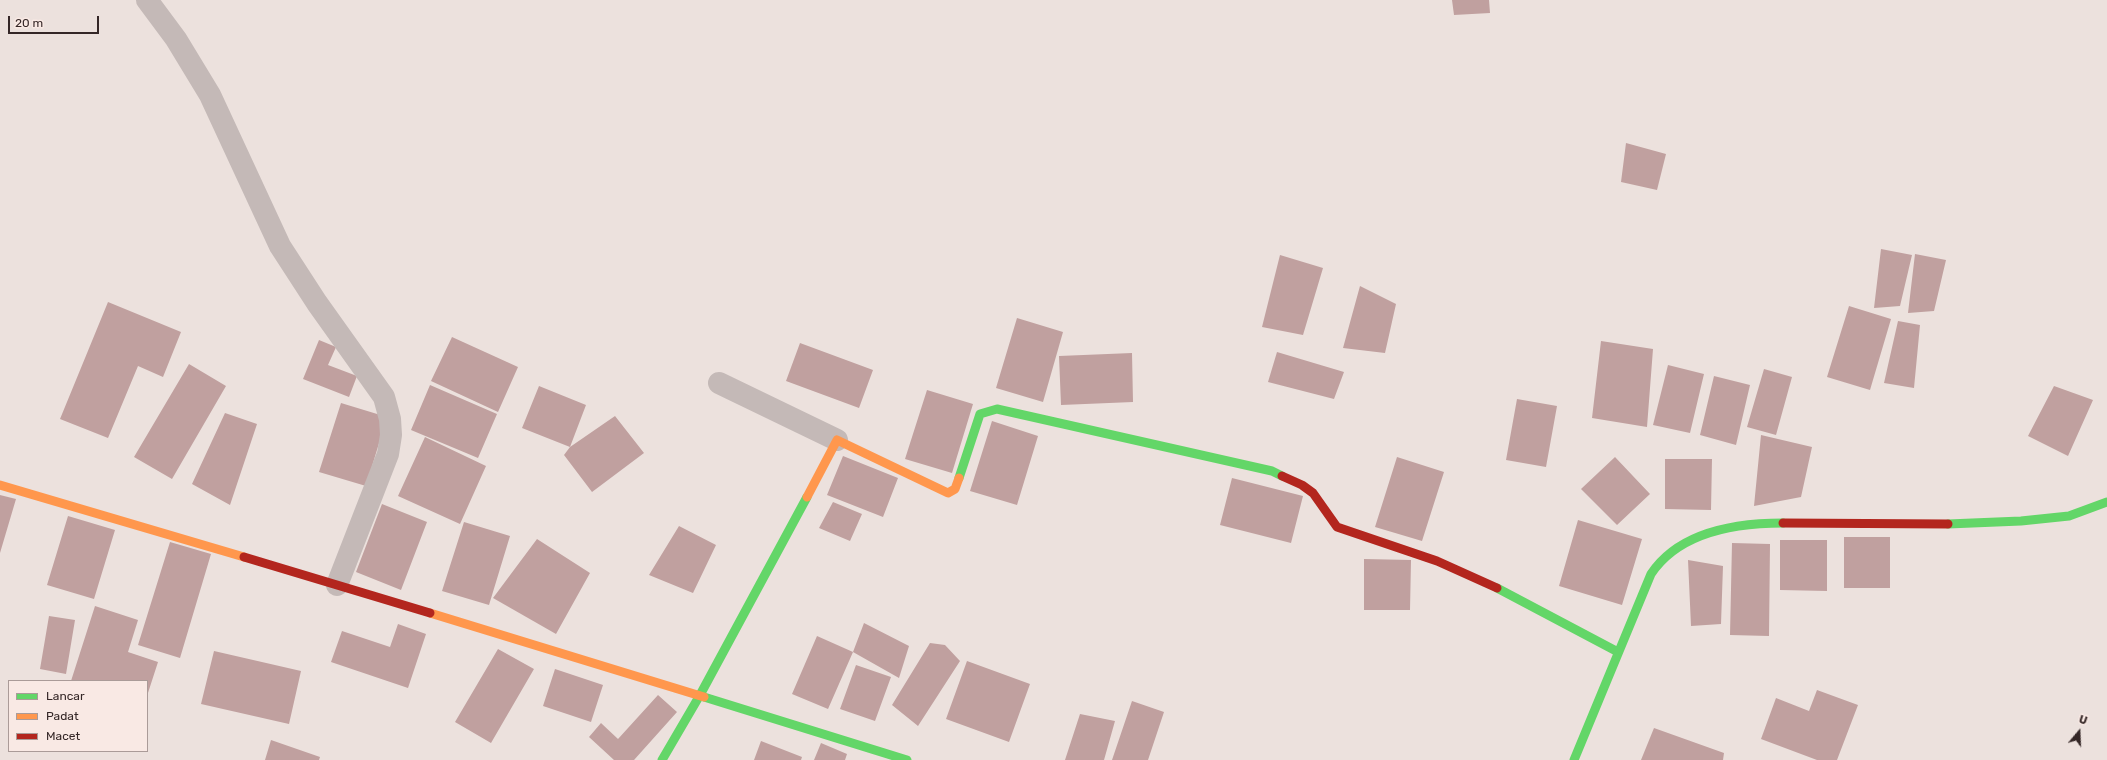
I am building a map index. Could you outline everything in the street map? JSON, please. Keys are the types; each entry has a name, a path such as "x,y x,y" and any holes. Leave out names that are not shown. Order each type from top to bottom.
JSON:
{"street":[{"path":"147,0 176,39 210,95 280,246 317,303 384,397 390,419 391,435 388,454 337,585"},
{"path":"719,382 948,493 955,489 980,414 997,409 1272,471 1302,485 1313,494 1337,527 1437,562 1500,589 1618,652"},
{"path":"662,760 700,695 837,440"},
{"path":"0,485 700,695 907,760"},
{"path":"1574,760 1651,574 1659,562 1669,553 1700,535 1758,523 1961,524 2021,521 2069,516 2107,502"}],"building":[{"path":"1452,0 1489,0 1490,13 1454,15"},
{"path":"1626,143 1666,154 1657,190 1621,182"},
{"path":"1881,249 1912,255 1900,306 1874,308"},
{"path":"1915,254 1946,260 1934,311 1908,313"},
{"path":"1280,255 1323,268 1303,335 1262,327"},
{"path":"1360,286 1396,304 1385,353 1343,348"},
{"path":"108,302 181,332 163,377 138,366 108,438 60,419"},
{"path":"1849,306 1891,319 1870,390 1827,377"},
{"path":"1017,318 1063,332 1043,402 996,388"},
{"path":"1898,321 1920,325 1914,388 1884,383"},
{"path":"452,337 518,367 498,412 431,381"},
{"path":"319,340 336,347 328,365 357,376 349,397 303,379"},
{"path":"1601,341 1653,349 1647,427 1592,418"},
{"path":"800,343 873,370 859,408 786,381"},
{"path":"1277,352 1344,372 1334,399 1268,382"},
{"path":"1132,353 1133,402 1061,405 1059,356"},
{"path":"189,364 226,386 172,479 134,457"},
{"path":"1668,365 1704,374 1690,433 1653,425"},
{"path":"1764,369 1792,377 1776,435 1747,427"},
{"path":"1714,376 1750,385 1736,445 1700,435"},
{"path":"430,385 497,414 478,458 411,430"},
{"path":"539,386 586,405 570,447 522,428"},
{"path":"2054,386 2093,400 2068,456 2028,436"},
{"path":"927,390 973,404 952,473 905,459"},
{"path":"1517,399 1557,406 1546,467 1506,460"},
{"path":"341,403 387,417 366,486 319,472"},
{"path":"225,413 257,424 230,505 192,484"},
{"path":"615,416 644,453 592,492 564,455 570,447"},
{"path":"992,421 1038,436 1017,505 970,491"},
{"path":"1761,435 1812,447 1801,497 1754,506"},
{"path":"425,437 486,466 460,524 398,496"},
{"path":"843,456 898,478 883,517 827,495"},
{"path":"1397,457 1444,472 1422,541 1375,527"},
{"path":"1615,457 1650,494 1617,525 1581,489"},
{"path":"1665,459 1712,459 1711,510 1665,509"},
{"path":"1232,478 1303,496 1291,543 1220,525"},
{"path":"0,495 16,499 0,553"},
{"path":"833,502 862,514 850,541 819,528"},
{"path":"382,504 427,522 401,590 356,572"},
{"path":"68,516 115,530 94,599 47,585"},
{"path":"1578,520 1642,539 1622,605 1559,586"},
{"path":"464,522 510,536 489,605 442,591"},
{"path":"679,526 716,545 693,593 649,575"},
{"path":"1844,537 1890,537 1890,588 1844,588"},
{"path":"537,539 590,573 556,634 493,598"},
{"path":"1780,540 1827,540 1827,591 1780,590"},
{"path":"170,542 211,554 180,658 138,645"},
{"path":"1732,543 1770,544 1769,636 1730,635"},
{"path":"1364,559 1411,560 1410,610 1364,610"},
{"path":"1688,560 1723,566 1721,624 1691,626"},
{"path":"95,606 138,620 128,652 158,662 148,693 148,680 71,680"},
{"path":"49,616 75,620 66,674 40,669"},
{"path":"864,623 909,646 899,678 853,652"},
{"path":"398,624 426,634 408,688 331,662 342,631 390,647"},
{"path":"817,636 853,652 828,709 792,694"},
{"path":"930,643 945,645 960,661 918,726 892,705"},
{"path":"498,649 534,669 491,743 455,722"},
{"path":"214,651 301,671 289,724 201,704"},
{"path":"967,661 1030,684 1009,742 946,719"},
{"path":"856,665 891,677 875,721 840,709"},
{"path":"555,669 603,685 591,722 543,706"},
{"path":"1817,690 1858,705 1837,760 1817,760 1761,739 1776,698 1809,711"},
{"path":"658,695 677,712 634,760 614,760 589,737 601,723 618,739"},
{"path":"1132,701 1164,712 1148,760 1112,760"},
{"path":"1080,714 1115,721 1104,760 1065,760"},
{"path":"1654,728 1724,753 1723,760 1641,760"},
{"path":"271,740 320,757 319,760 265,760"},
{"path":"761,741 802,757 801,760 754,760"},
{"path":"821,743 847,754 845,760 814,760"}],"traffic: fast":[{"path":"959,478 980,414 997,409 1272,471 1282,476"},
{"path":"662,760 700,695 807,497"},
{"path":"1948,524 2021,521 2069,516 2107,502"},
{"path":"1574,760 1651,574 1663,560 1677,548 1693,539 1710,533 1746,525 1783,523"},
{"path":"1497,588 1618,652"},
{"path":"704,697 907,760"}],"traffic: slow":[{"path":"807,497 837,440 948,493 955,489 959,478"},
{"path":"0,485 244,557"},
{"path":"430,613 704,697"}],"traffic: jam":[{"path":"1282,476 1302,485 1313,493 1337,527 1437,561 1497,588"},
{"path":"1783,523 1948,524"},
{"path":"244,557 430,613"}]}
